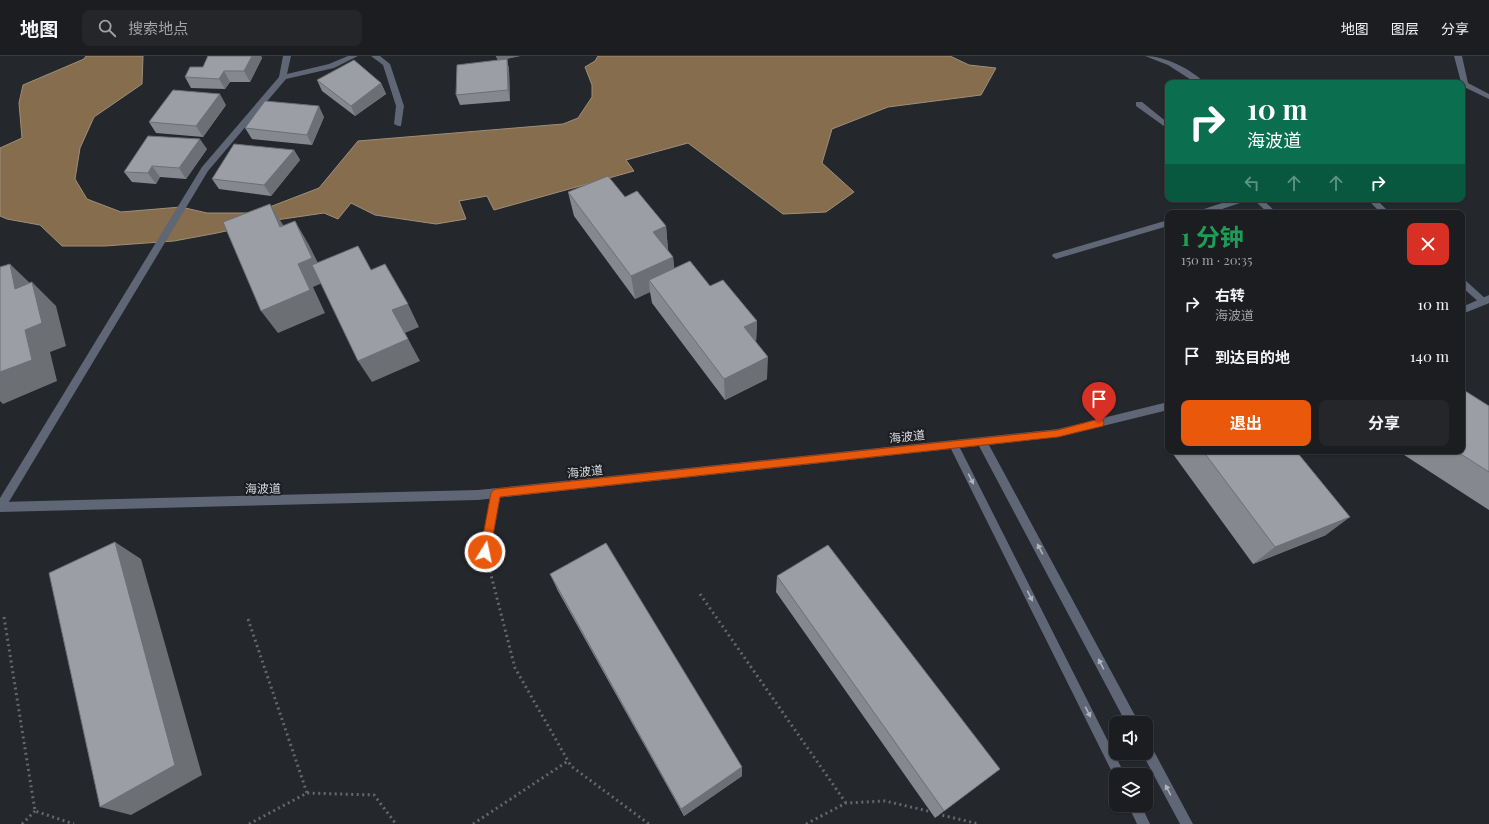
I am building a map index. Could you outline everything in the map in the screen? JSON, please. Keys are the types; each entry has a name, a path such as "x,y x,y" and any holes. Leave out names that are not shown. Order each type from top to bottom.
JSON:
{"street":[{"path":"0,507 205,169 283,77 287,56"},
{"path":"283,77 332,66 354,56"},
{"path":"375,56 386,64 400,106 398,124"},
{"path":"1148,56 1171,63 1196,80"},
{"path":"1458,56 1462,80"},
{"path":"1465,85 1489,97"},
{"path":"1139,104 1165,125"},
{"path":"1210,210 1234,202"},
{"path":"1260,202 1270,210"},
{"path":"1374,202 1383,210"},
{"path":"1056,256 1165,224"},
{"path":"1465,284 1486,300"},
{"path":"1465,309 1486,300"},
{"name":"海波道","path":"0,507 478,495 1058,433 1165,407"},
{"path":"982,441 1129,716"},
{"path":"954,445 1116,768"},
{"path":"485,552 496,493"},
{"path":"1152,760 1187,824"},
{"path":"1138,812 1144,824"}],"path":[{"path":"485,552 515,668 571,766 649,824"},
{"path":"700,594 846,803"},
{"path":"4,617 35,811"},
{"path":"248,619 307,793"},
{"path":"473,824 568,761"},
{"path":"249,824 307,793 374,795 396,824"},
{"path":"806,824 846,803 885,801 979,824"},
{"path":"22,824 35,811"},
{"path":"35,811 74,824"}],"shaded area":[{"path":"86,56 143,56 142,84 94,117 80,148 75,179 87,199 121,212 181,207 207,213 254,213 319,188 358,141 563,124 578,118 592,97 592,85 585,67 595,61 598,56 950,56 969,65 996,68 981,95 888,107 832,129 822,163 854,192 826,212 783,214 688,143 626,160 634,171 494,210 487,196 459,201 466,219 436,224 375,215 351,203 338,219 324,213 276,220 174,241 105,246 62,246 40,225 7,219 0,216 0,148 22,138 19,103 23,85 84,59"}],"building":[{"path":"208,56 252,56 244,71 224,71 219,79 185,77 190,67 203,67"},
{"path":"507,59 508,90 456,95 457,65"},
{"path":"354,60 381,83 351,106 317,80"},
{"path":"173,90 220,94 196,126 149,122"},
{"path":"265,101 319,106 307,135 245,128"},
{"path":"148,136 200,139 179,168 152,166 148,173 124,172"},
{"path":"234,144 294,150 264,185 212,179"},
{"path":"608,176 625,197 637,191 666,226 653,232 673,257 631,276 568,192"},
{"path":"270,204 280,227 295,221 312,258 298,264 310,290 261,311 223,222"},
{"path":"358,246 371,270 385,264 408,304 392,310 408,339 358,361 312,265"},
{"path":"690,261 710,286 723,280 757,321 744,327 768,357 724,379 649,280"},
{"path":"10,264 15,289 32,282 42,323 25,330 32,360 0,372 0,267"},
{"path":"1465,391 1489,406 1489,472 1461,454 1465,454"},
{"path":"1205,454 1298,454 1350,517 1275,547"},
{"path":"115,542 175,765 100,807 49,573"},
{"path":"606,543 742,767 681,809 550,574"},
{"path":"828,545 1000,769 944,811 777,576"}],"route":[{"path":"485,552 496,493 1058,433 1099,423"}]}
